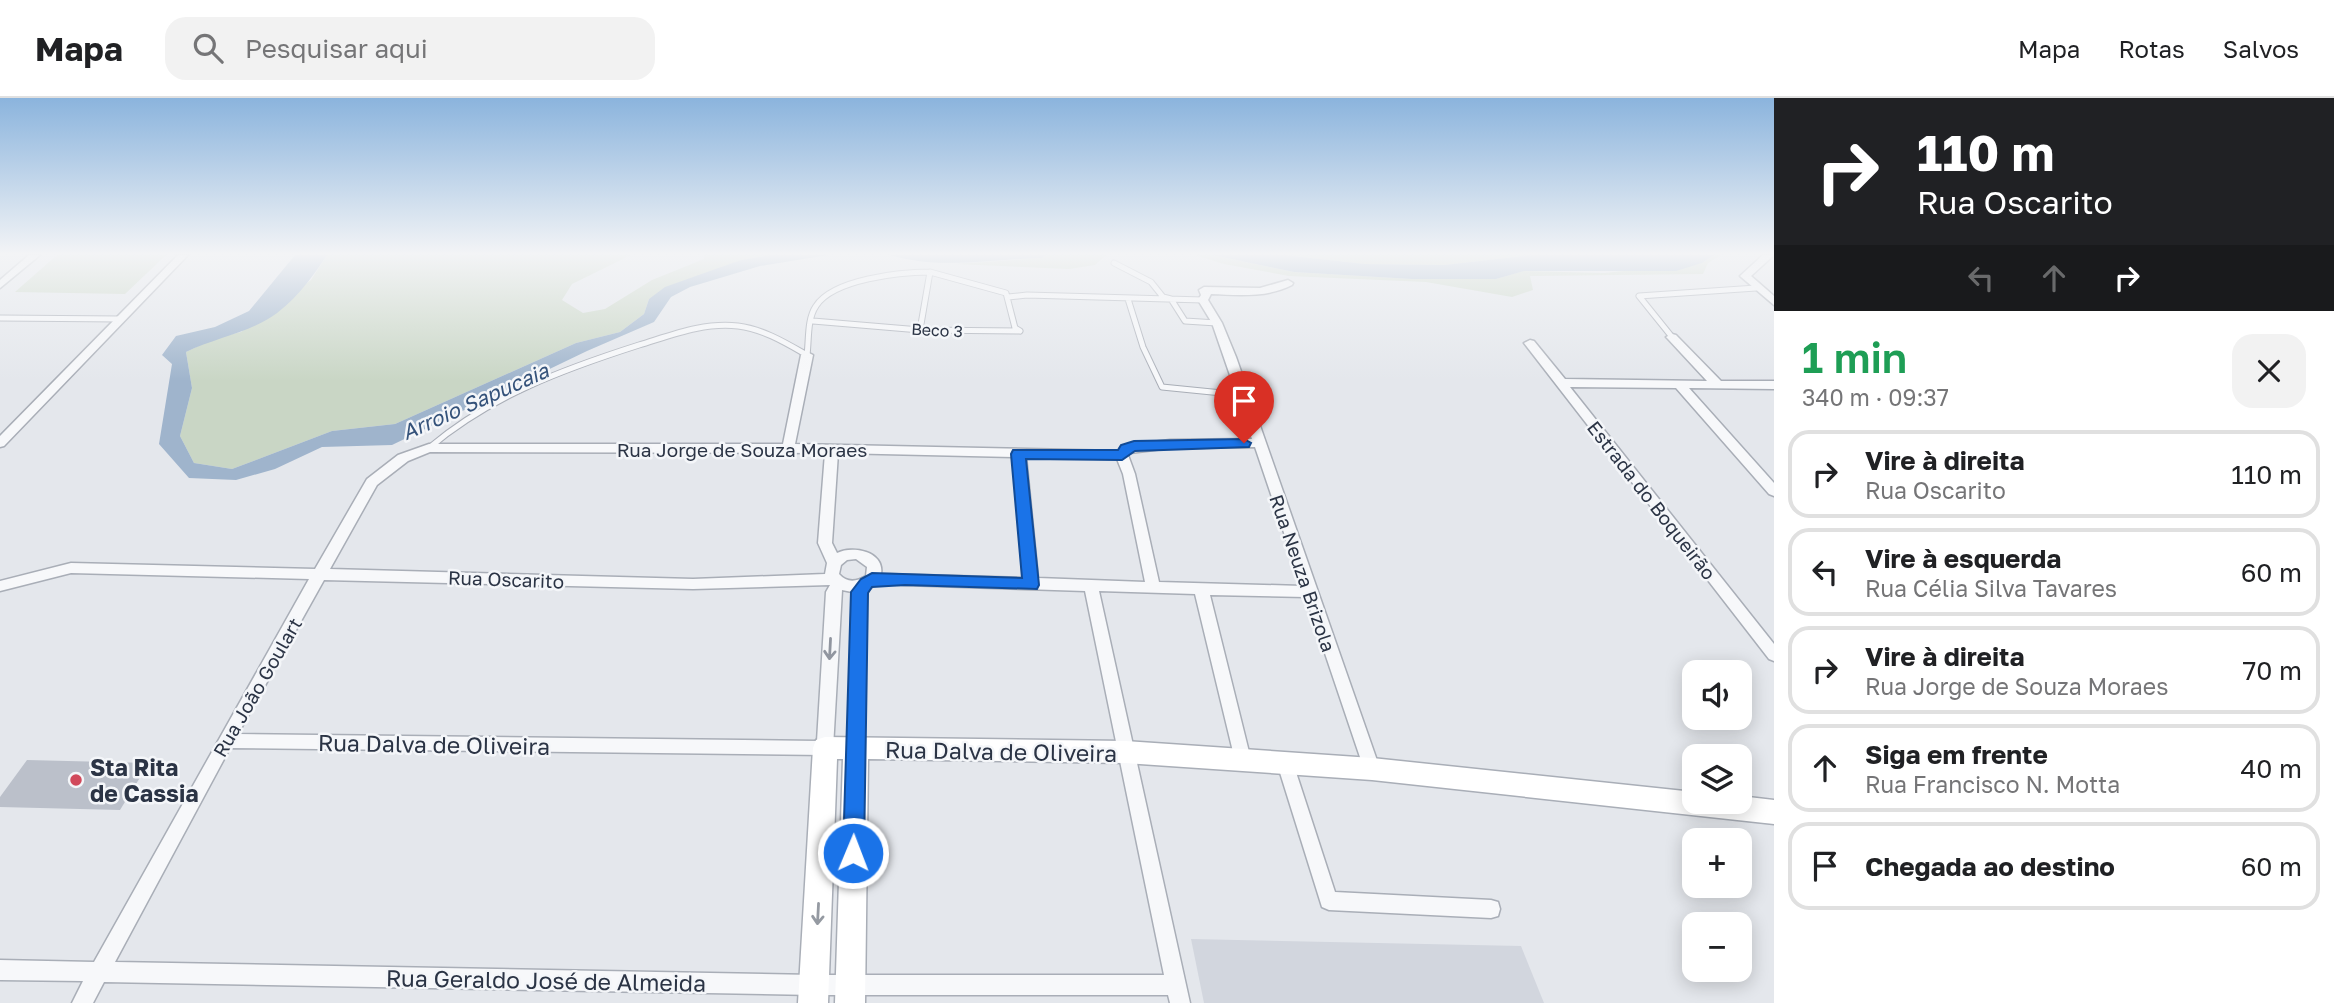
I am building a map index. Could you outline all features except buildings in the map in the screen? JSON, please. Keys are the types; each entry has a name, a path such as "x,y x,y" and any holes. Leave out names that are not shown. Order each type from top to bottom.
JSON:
{"street":[{"path":"0,443 141,297"},
{"name":"Rua Neuza Brizola","path":"1203,300 1217,323 1372,769"},
{"path":"1672,337 1717,384"},
{"name":"Estrada do Boqueirão","path":"1530,343 1774,655"},
{"path":"788,447 807,355"},
{"path":"1560,383 1774,385"},
{"path":"1679,384 1774,491"},
{"name":"Rua Jorge de Souza Moraes","path":"372,482 404,458 429,448 788,447 1122,455 1126,449 1134,446 1258,443"},
{"path":"814,994 833,593 836,581 832,573 834,563 825,543 832,449"},
{"path":"1018,454 1031,585"},
{"path":"1122,455 1129,474 1153,586"},
{"name":"Rua João Goulart","path":"82,1003 225,741 372,482"},
{"path":"834,563 844,555 864,556 874,564 875,574 859,592 851,993"},
{"name":"Rua Oscarito","path":"0,586 71,568 693,584 836,581"},
{"path":"836,581 852,586 869,581 1310,592"},
{"path":"1091,586 1178,994"},
{"path":"1201,588 1243,760"},
{"name":"Rua Dalva de Oliveira","path":"225,741 1125,752 1372,769 1774,812"},
{"path":"1285,763 1329,901 1491,909"},
{"name":"Rua Geraldo José de Almeida","path":"0,970 814,994 1178,994"}],"lane":[{"path":"429,448 447,430 481,410 547,379 691,329 712,325 755,328 807,355 816,306 827,297"},
{"path":"920,330 926,297"},
{"name":"Beco 3","path":"813,321 920,330 1020,331 1015,328 1008,297"},
{"path":"1083,297 1203,300"},
{"path":"1164,297 1171,299 1185,320 1217,323"},
{"path":"1640,297 1672,337"},
{"path":"1128,299 1143,347 1162,387 1242,395"},
{"path":"0,318 120,319"}],"shaded area":[{"path":"1191,939 1521,946 1544,1003 1204,1003"}],"green space":[{"path":"288,297 564,297 562,300 583,313 605,309 624,297 653,297 649,299 644,314 620,332 576,343 395,424 332,431 232,469 194,463 180,436 192,388 186,352 215,338 241,332"}],"water":[{"name":"Arroio Sapucaia","path":"260,297 294,297 268,319 186,352 192,388 180,436 194,463 232,469 332,431 395,424 576,343 620,332 644,314 651,297 671,297 654,322 587,351 392,445 322,447 275,469 236,480 189,478 159,444 172,364 162,355 176,336 215,327 249,311"}],"place":[{"name":"Sta Rita de Cassia","path":"76,780"}],"route":[{"path":"853,853 859,592 866,583 872,579 905,579 1031,585 1018,454 1122,455 1126,449 1134,446 1244,443"}]}
